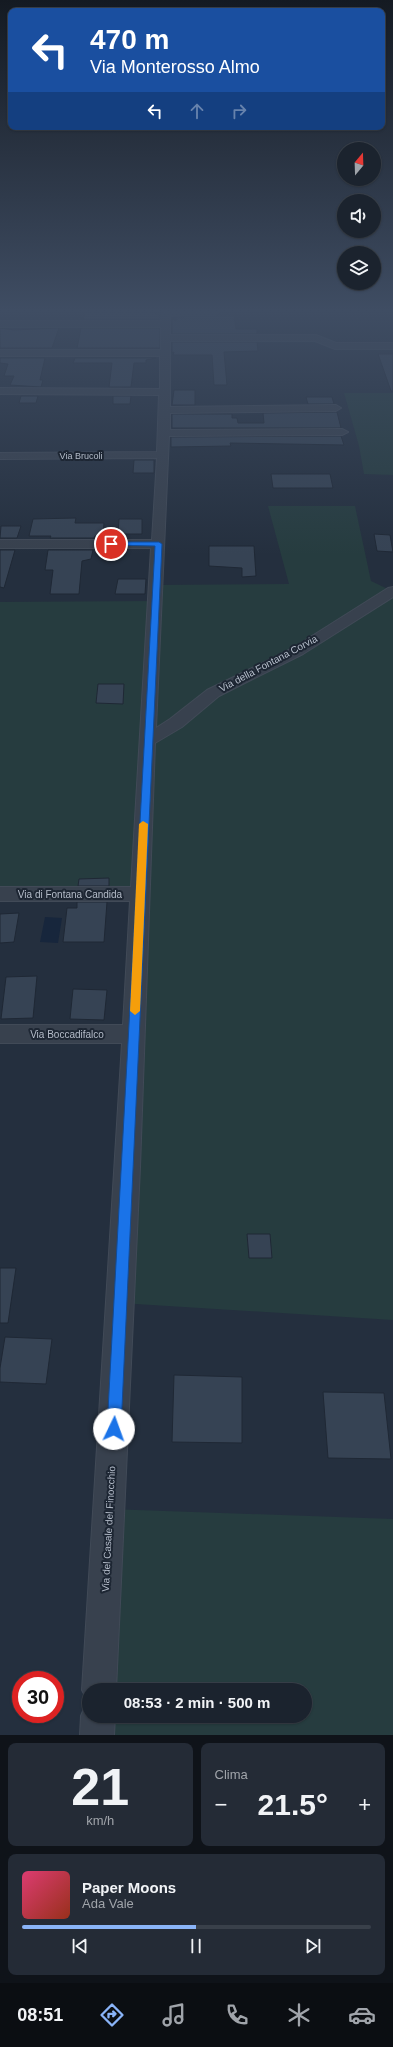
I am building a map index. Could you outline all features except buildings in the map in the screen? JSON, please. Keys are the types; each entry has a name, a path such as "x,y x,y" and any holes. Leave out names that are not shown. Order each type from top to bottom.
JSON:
{"street":[{"name":"Via del Casale del Finocchio","path":"99,1683 127,1182 147,741 159,544 164,433 164,393"},
{"path":"164,410 336,408"},
{"path":"164,433 342,432"},
{"name":"Via Brucoli","path":"0,456 163,455"},
{"path":"0,544 159,544"},
{"name":"Via della Fontana Corvia","path":"147,741 176,723 212,693 298,651 393,591"},
{"name":"Via di Fontana Candida","path":"0,894 140,894"},
{"name":"Via Boccadifalco","path":"0,1034 134,1034"},
{"path":"96,1735 97,1723"}],"green space":[{"path":"344,393 393,393 393,475 364,474 359,446"},
{"path":"268,506 355,506 371,581 392,591 393,597 393,1320 120,1303 140,894 0,894 0,602 154,601 156,585 289,584"},
{"path":"109,1509 393,1519 393,1735 97,1735 98,1723 312,1723 312,1683 99,1683"}],"water":[{"path":"45,917 62,918 58,943 40,942"}],"slow traffic":[{"path":"135,1011 143,824"}],"route":[{"path":"111,544 159,544 147,741 128,1166 114,1429"}]}
